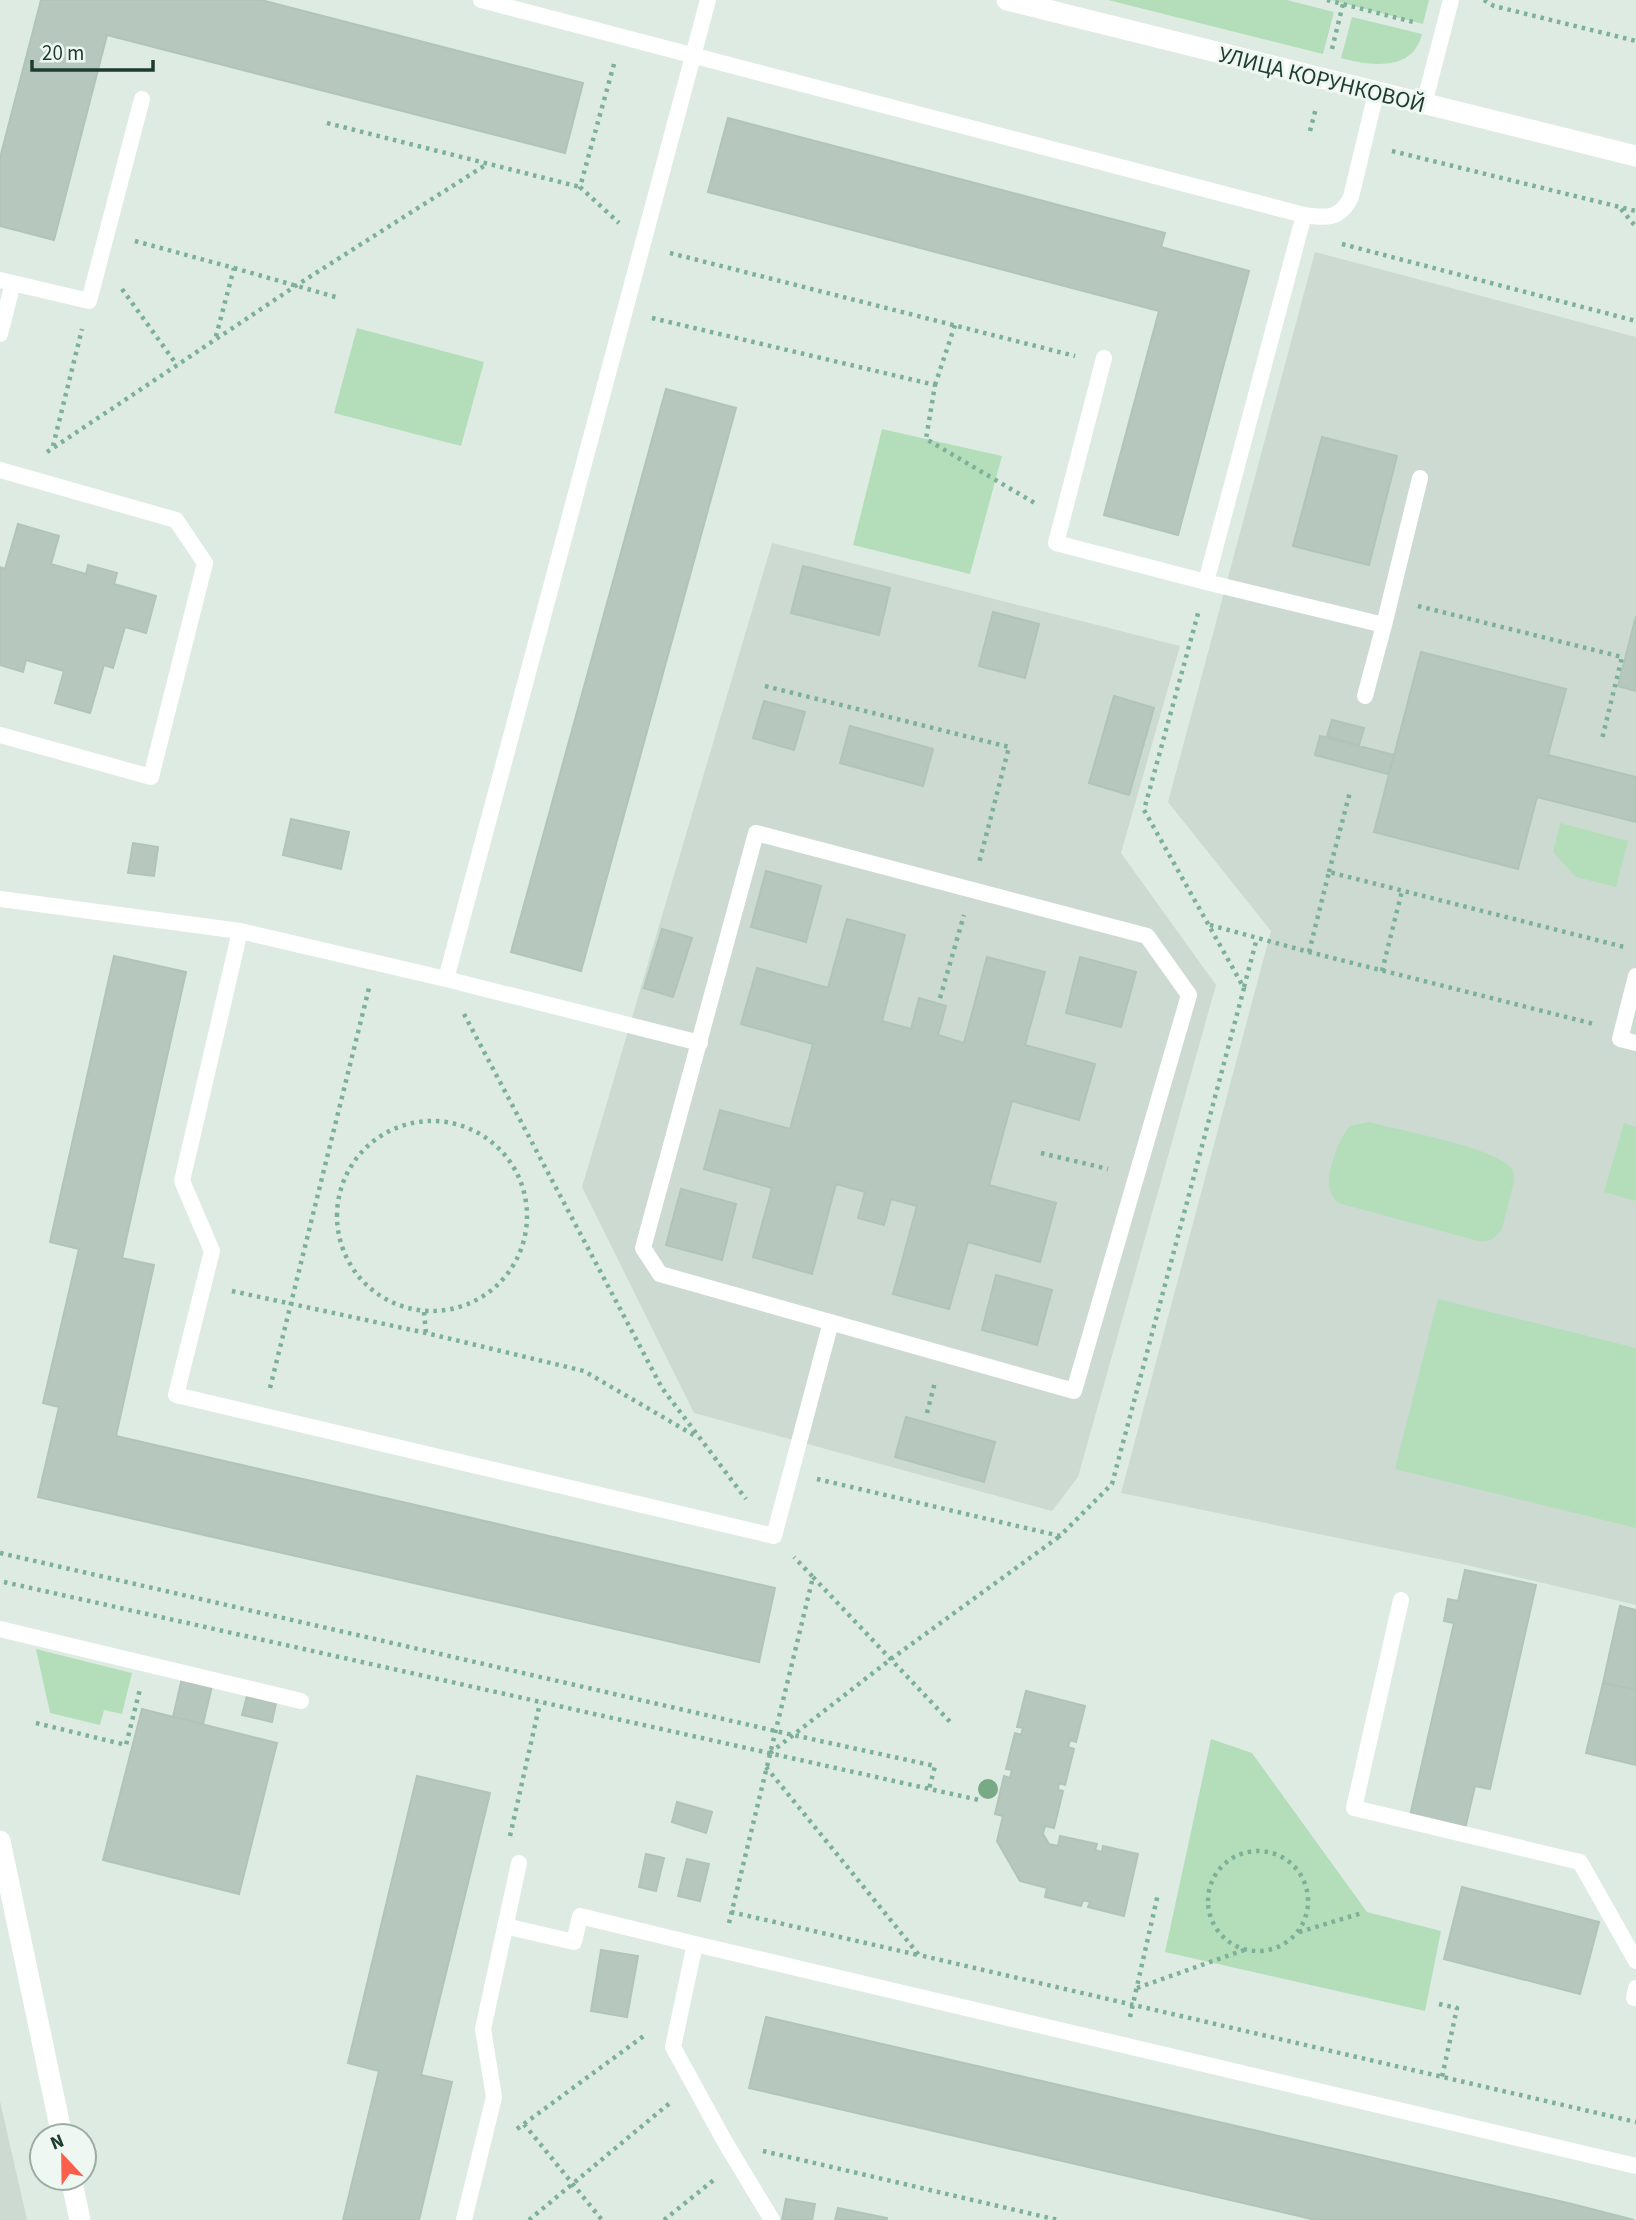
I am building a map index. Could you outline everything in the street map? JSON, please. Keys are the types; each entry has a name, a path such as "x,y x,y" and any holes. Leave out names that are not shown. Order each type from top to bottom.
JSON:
{"street":[{"name":"УЛИЦА КОРУНКОВОЙ","path":"1007,0 1636,156"},
{"path":"0,1841 59,2122"},
{"path":"74,2192 80,2220"}],"lane":[{"path":"481,0 1304,215 1323,217 1337,214 1345,208 1350,197 1376,93"},
{"path":"446,979 708,0"},
{"path":"1424,104 1451,0"},
{"path":"0,334 7,282 89,301 142,99"},
{"path":"1206,582 1304,215"},
{"path":"1103,360 1056,543 1384,625"},
{"path":"0,735 151,777 205,563 176,520 7,472"},
{"path":"1365,696 1420,478"},
{"path":"756,833 971,890 1147,936 1189,995 1074,1391 660,1274 643,1248 756,833"},
{"path":"0,899 240,931 700,1043"},
{"path":"240,931 182,1181 212,1251 176,1395 774,1536 831,1322"},
{"path":"1636,976 1620,1039 1636,1043"},
{"path":"1401,1600 1354,1808 1580,1861 1636,1961"},
{"path":"0,1629 301,1701"},
{"path":"464,2220 494,2097 483,2029 519,1863"},
{"path":"505,1926 575,1942 580,1916 1636,2166"},
{"path":"695,1944 673,2048 772,2220"},
{"path":"1636,1988 1636,1998"}],"path":[{"path":"1327,0 1429,26"},
{"path":"1484,0 1494,6 1636,41"},
{"path":"580,187 621,36"},
{"path":"327,123 580,187 642,245 1103,360"},
{"path":"1364,144 1636,211"},
{"path":"7,472 53,448 297,285 487,163"},
{"path":"1619,207 1636,227"},
{"path":"1299,233 1636,321"},
{"path":"107,234 339,298"},
{"path":"100,258 177,365"},
{"path":"214,341 234,268"},
{"path":"53,448 89,301"},
{"path":"624,312 934,385"},
{"path":"955,325 934,385 926,439 1062,519"},
{"path":"1390,600 1622,657 1602,739"},
{"path":"765,686 1009,747 940,998"},
{"path":"1309,952 1350,792"},
{"path":"1329,872 1636,950"},
{"path":"1382,971 1402,891"},
{"path":"1208,925 1622,1031"},
{"path":"1244,988 1257,938"},
{"path":"264,1416 375,963"},
{"path":"446,979 662,1388 774,1536 954,1725"},
{"path":"424,1120 456,1123 485,1135 508,1157 523,1184 528,1215 523,1247 508,1274 485,1295 456,1309 424,1312 394,1304 367,1287 347,1262 337,1231 337,1199 347,1170 367,1145 394,1128 424,1120"},
{"path":"1041,1153 1136,1177"},
{"path":"204,1285 426,1333 584,1371 700,1438"},
{"path":"424,1312 426,1333"},
{"path":"791,1473 913,1501"},
{"path":"769,1753 1060,1536"},
{"path":"0,1553 935,1766 929,1789"},
{"path":"722,1951 813,1577"},
{"path":"4,1582 979,1800"},
{"path":"36,1723 125,1745 146,1664"},
{"path":"766,1766 919,1955"},
{"path":"1262,1851 1279,1855 1293,1865 1303,1878 1308,1894 1308,1911 1298,1932 1276,1949 1260,1952 1244,1950 1229,1943 1217,1932 1210,1917 1210,1885 1218,1870 1230,1859 1246,1852 1262,1851"},
{"path":"1123,2045 1158,1894"},
{"path":"732,1912 1636,2122"},
{"path":"1298,1932 1362,1913"},
{"path":"1136,1989 1244,1950"},
{"path":"1438,2004 1457,2008 1442,2077"},
{"path":"480,2157 681,2008"},
{"path":"529,2220 693,2084"},
{"path":"524,2124 602,2220"},
{"path":"725,2142 1058,2220"},
{"path":"664,2220 737,2162"}],"shaded area":[{"path":"1315,252 1636,337 1636,1605 1458,1563 1121,1493 1271,931 1168,802"},
{"path":"772,543 1180,646 1121,853 1216,985 1078,1477 1052,1511 694,1413 582,1187"},
{"path":"0,2101 27,2220 0,2220"}],"green space":[{"path":"1108,0 1287,0 1334,12 1323,54"},
{"path":"1331,0 1429,0 1423,24"},
{"path":"1352,17 1422,34 1410,55 1400,60 1377,64 1352,61 1341,58"},
{"path":"357,328 484,362 461,446 334,413"},
{"path":"882,429 1002,456 970,574 853,545"},
{"path":"1560,823 1628,841 1616,887 1576,877 1553,852"},
{"path":"1369,1122 1484,1152 1509,1166 1514,1181 1502,1229 1489,1240 1478,1241 1338,1203 1329,1183 1335,1153 1350,1126"},
{"path":"1624,1123 1636,1127 1636,1201 1604,1192"},
{"path":"1438,1299 1636,1348 1636,1528 1395,1469"},
{"path":"36,1649 132,1673 122,1714 104,1710 100,1725 50,1713"},
{"path":"1211,1739 1252,1753 1367,1912 1441,1931 1425,2011 1165,1952"}],"building":[{"path":"41,0 261,0 583,83 565,153 107,35 54,240 0,226 0,158"},
{"path":"728,118 1165,233 1161,247 1249,271 1178,535 1104,515 1159,311 708,192"},
{"path":"666,389 736,408 581,971 511,952"},
{"path":"1322,437 1397,456 1369,565 1293,546"},
{"path":"18,524 59,536 51,564 86,574 88,565 117,573 114,584 156,596 146,633 125,627 113,668 104,665 90,713 55,703 64,671 26,660 23,672 0,665 0,567 5,569"},
{"path":"803,566 890,588 879,635 791,613"},
{"path":"993,612 1039,624 1025,678 979,666"},
{"path":"1636,616 1636,691 1618,686"},
{"path":"1421,652 1566,689 1548,755 1636,777 1636,822 1537,797 1518,869 1374,832"},
{"path":"1114,696 1154,708 1129,795 1089,783"},
{"path":"764,701 805,712 794,750 753,738"},
{"path":"1332,720 1364,728 1359,745 1327,736"},
{"path":"850,726 933,749 923,786 840,763"},
{"path":"1320,736 1394,755 1388,774 1315,755"},
{"path":"291,819 349,832 341,869 283,855"},
{"path":"133,843 158,847 154,876 128,873"},
{"path":"766,871 821,886 806,942 751,927"},
{"path":"847,919 905,935 882,1021 911,1029 919,998 946,1006 938,1035 964,1043 987,957 1045,972 1025,1045 1095,1064 1079,1120 1012,1101 989,1185 1056,1203 1040,1262 968,1242 949,1309 893,1294 917,1206 891,1199 884,1225 858,1218 865,1192 836,1184 812,1274 753,1257 772,1188 704,1169 720,1110 790,1129 813,1044 741,1024 757,968 828,988"},
{"path":"662,929 692,938 673,997 644,988"},
{"path":"114,956 186,972 122,1258 154,1265 116,1436 775,1588 759,1662 38,1497 59,1407 43,1403 79,1249 50,1242"},
{"path":"1080,957 1136,972 1121,1027 1066,1013"},
{"path":"681,1189 736,1204 722,1260 666,1245"},
{"path":"996,1275 1052,1290 1037,1345 982,1330"},
{"path":"906,1417 995,1442 984,1482 895,1457"},
{"path":"1465,1570 1536,1585 1490,1789 1475,1786 1465,1829 1410,1816 1454,1623 1444,1621 1448,1599 1458,1601"},
{"path":"1620,1606 1636,1610 1636,1690 1603,1683"},
{"path":"182,1678 212,1686 203,1724 173,1717"},
{"path":"1603,1683 1636,1690 1636,1765 1586,1753"},
{"path":"1026,1691 1085,1706 1076,1742 1070,1740 1068,1747 1074,1749 1065,1785 1059,1783 1058,1790 1063,1791 1054,1828 1045,1826 1043,1834 1049,1844 1058,1846 1060,1836 1097,1844 1095,1850 1102,1852 1103,1846 1138,1854 1124,1916 1088,1907 1090,1902 1083,1900 1081,1906 1045,1897 1047,1888 1020,1881 997,1841 1003,1816 995,1814 1004,1776 1010,1778 1012,1770 1006,1769 1015,1733 1021,1735 1023,1728 1017,1727"},
{"path":"247,1696 276,1703 272,1722 242,1715"},
{"path":"142,1709 277,1743 239,1894 103,1860"},
{"path":"417,1776 490,1793 421,2075 452,2082 419,2220 343,2220 379,2071 348,2063"},
{"path":"677,1802 712,1812 706,1833 672,1822"},
{"path":"646,1854 664,1858 656,1891 639,1887"},
{"path":"687,1859 709,1864 700,1901 678,1896"},
{"path":"1462,1887 1599,1922 1580,1994 1444,1959"},
{"path":"601,1950 638,1956 627,2017 591,2011"},
{"path":"766,2017 1634,2220 1316,2220 749,2088"},
{"path":"786,2199 815,2204 812,2220 782,2220"},
{"path":"838,2208 887,2218 887,2220 835,2220"}]}
